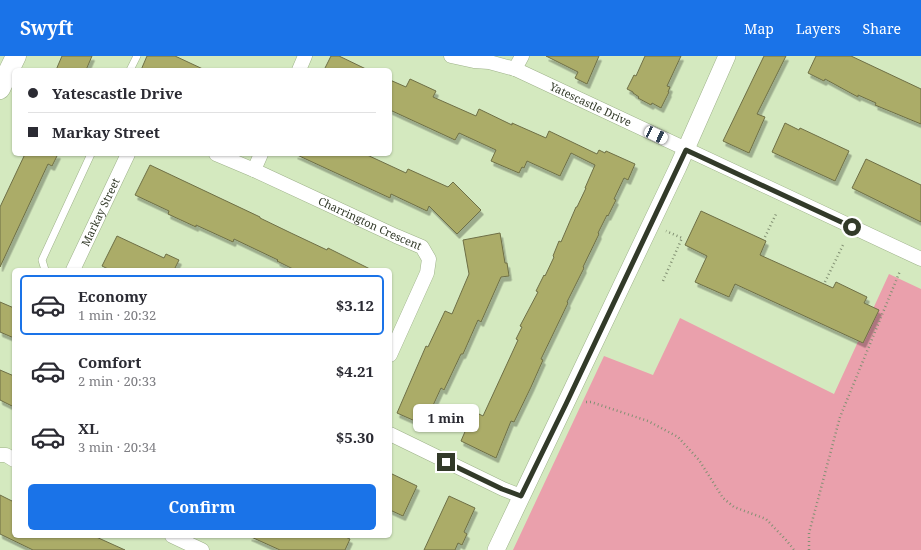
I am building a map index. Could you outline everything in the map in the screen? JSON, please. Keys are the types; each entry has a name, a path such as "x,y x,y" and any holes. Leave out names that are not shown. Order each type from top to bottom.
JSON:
{"main road":[{"path":"0,89 16,56"}],"street":[{"path":"300,68 305,56"},
{"name":"Yatescastle Drive","path":"451,56 474,61 489,62 515,69 921,259"},
{"path":"515,69 522,56"},
{"path":"496,550 686,150 727,56"},
{"name":"Markay Street","path":"75,268 127,156"},
{"path":"221,156 254,170 260,156"},
{"name":"Charrington Crescent","path":"254,170 422,247 429,259 427,274 392,351"},
{"path":"392,435 502,489 521,496"},
{"path":"176,538 202,550"}],"lane":[{"path":"131,68 137,56"},
{"path":"44,268 42,260 90,156"}],"path":[{"path":"765,237 776,214"},
{"path":"663,281 682,238 666,231"},
{"path":"825,282 843,245"},
{"path":"809,550 809,533 840,417 900,271"},
{"path":"586,402 591,402 648,421 678,437 699,460 723,498 734,507 766,519 794,550"}],"shaded area":[{"path":"889,274 921,289 921,550 513,550 604,356 653,375 680,318 834,394"}],"building":[{"path":"62,56 92,56 87,68 57,68"},
{"path":"147,56 175,56 201,68 142,68"},
{"path":"331,56 339,56 364,68 325,68"},
{"path":"546,56 599,56 587,84 575,78 578,72"},
{"path":"645,56 681,56 667,86 670,87 669,92 661,108 652,103 651,105 638,98 639,97 633,92 627,89 634,75 636,76"},
{"path":"764,56 786,56 757,114 765,117 749,153 723,141"},
{"path":"816,56 851,56 921,89 921,124 875,105 876,103 858,95 858,97 825,79 824,81 808,73"},
{"path":"410,79 436,91 433,97 476,116 479,109 512,125 512,123 546,138 549,131 597,154 599,150 605,153 606,151 635,164 628,180 624,178 614,199 616,200 598,233 599,234 583,267 584,268 541,359 543,360 531,387 514,422 511,421 496,458 461,441 467,427 472,430 479,414 483,416 518,340 516,339 522,327 520,326 538,292 536,291 554,257 553,256 559,241 561,242 595,165 571,153 560,176 527,161 524,168 522,167 519,173 491,161 496,150 459,133 455,140 392,111 392,81 406,87"},
{"path":"785,123 799,130 800,128 849,151 835,181 772,152"},
{"path":"24,156 57,156 52,166 48,164 0,267 0,207"},
{"path":"299,156 369,156 406,173 408,169 448,187 453,182 481,210 457,234 429,206 427,211 391,194 390,198"},
{"path":"866,159 921,185 921,222 852,188"},
{"path":"150,165 291,233 327,250 328,248 368,268 291,268 277,261 278,260 234,239 233,242 168,214 169,211 135,195"},
{"path":"701,211 766,241 760,255 833,288 836,282 867,297 864,303 879,310 863,343 735,284 729,297 695,282 707,256 685,245"},
{"path":"500,233 505,263 507,263 509,276 501,277 481,322 478,320 463,354 461,354 444,390 441,388 424,425 397,413 426,346 428,347 445,311 452,314 469,274 463,240"},
{"path":"117,236 164,258 166,254 179,260 175,268 106,268 102,266"},
{"path":"0,302 12,307 12,337 0,332"},
{"path":"0,370 12,375 12,406 0,400"},
{"path":"392,474 417,486 403,516 392,511"},
{"path":"0,495 12,501 12,538 98,538 125,550 33,550 0,534"},
{"path":"449,496 475,508 464,532 467,534 462,545 458,543 455,550 424,550"},
{"path":"253,538 350,539 345,550 280,550"}],"route":[{"path":"446,462 502,489 521,496 686,150 852,227"}]}
